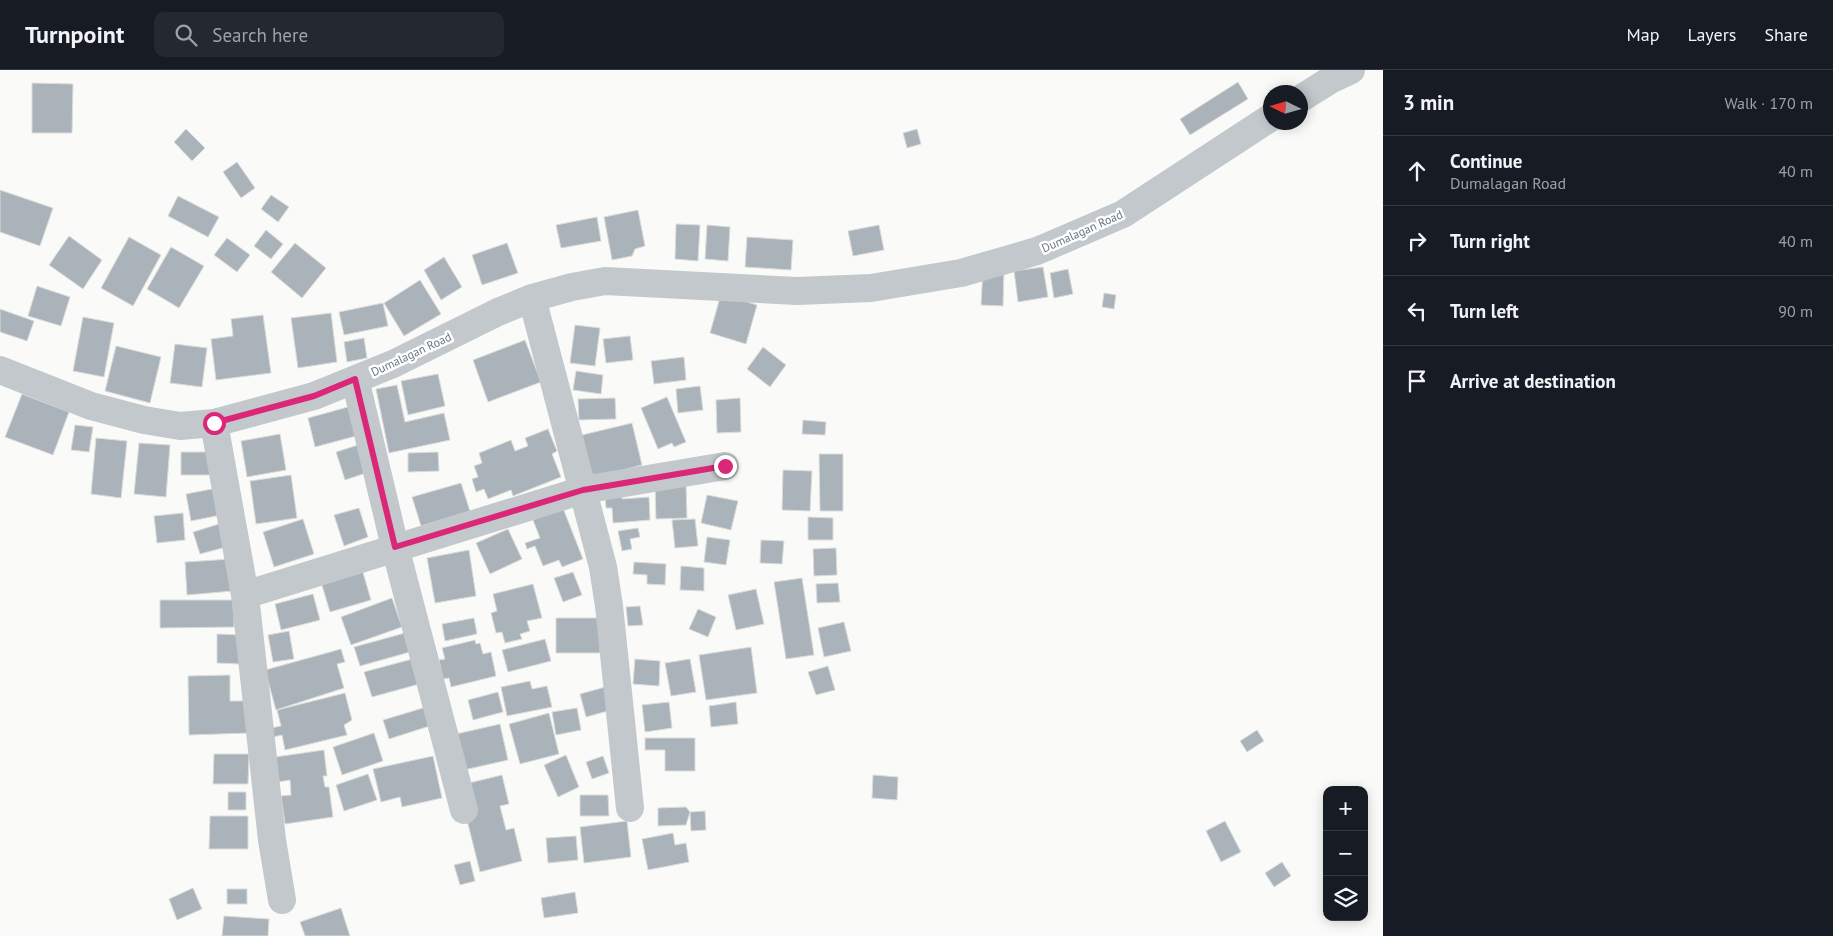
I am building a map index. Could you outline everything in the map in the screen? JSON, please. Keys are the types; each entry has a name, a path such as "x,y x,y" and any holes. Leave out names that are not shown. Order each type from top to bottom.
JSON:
{"street":[{"path":"1308,94 1332,78 1351,70"},
{"name":"Dumalagan Road","path":"0,370 91,406 144,420 180,426 214,423 314,396 393,364 498,312 532,298 605,280 797,290 871,288 961,273 1037,251 1123,214 1263,123"},
{"path":"532,298 602,567 609,606 630,808"},
{"path":"355,379 395,547 464,810"},
{"path":"214,423 244,595 272,840 282,900"},
{"path":"244,595 583,490 725,466"}],"building":[{"path":"1238,82 1248,99 1190,135 1180,119"},
{"path":"32,83 73,84 72,133 32,133"},
{"path":"186,129 205,148 192,161 174,142"},
{"path":"917,129 921,144 907,148 903,133"},
{"path":"237,162 255,188 241,198 223,172"},
{"path":"0,190 53,208 40,246 0,232"},
{"path":"271,195 289,207 278,222 261,209"},
{"path":"178,196 219,217 208,237 168,216"},
{"path":"638,210 645,246 635,249 632,256 612,260 604,217"},
{"path":"597,217 601,241 561,248 556,225"},
{"path":"676,224 700,225 698,261 675,259"},
{"path":"707,225 730,227 728,261 705,259"},
{"path":"879,225 884,250 853,256 848,231"},
{"path":"266,230 283,244 271,259 254,246"},
{"path":"69,236 102,260 83,289 49,265"},
{"path":"129,237 161,255 133,306 101,288"},
{"path":"747,237 793,240 791,270 745,267"},
{"path":"227,238 250,255 237,272 214,255"},
{"path":"295,243 326,268 302,298 271,272"},
{"path":"507,243 518,273 482,285 472,255"},
{"path":"171,247 204,266 179,308 147,289"},
{"path":"444,257 462,287 441,300 424,270"},
{"path":"1043,267 1048,297 1018,302 1014,271"},
{"path":"983,268 1004,269 1003,306 981,305"},
{"path":"1068,269 1073,294 1054,298 1050,273"},
{"path":"420,280 441,314 404,336 384,303"},
{"path":"37,286 70,297 61,326 28,316"},
{"path":"1104,293 1116,295 1114,309 1102,307"},
{"path":"721,294 757,305 746,344 710,333"},
{"path":"383,303 388,326 344,335 339,312"},
{"path":"0,309 34,321 27,341 0,332"},
{"path":"331,313 337,362 298,368 291,318"},
{"path":"263,315 271,373 216,380 211,339 233,336 231,319"},
{"path":"83,317 114,323 104,377 73,371"},
{"path":"575,325 600,328 595,366 570,363"},
{"path":"630,336 633,360 606,363 603,339"},
{"path":"364,338 367,358 347,362 344,342"},
{"path":"525,340 541,382 488,402 473,360"},
{"path":"175,344 207,348 202,387 170,383"},
{"path":"116,346 161,357 150,403 105,391"},
{"path":"763,347 786,365 770,387 747,369"},
{"path":"684,357 686,380 654,384 651,361"},
{"path":"576,371 603,375 601,394 573,390"},
{"path":"438,374 445,406 408,415 401,381"},
{"path":"397,385 405,422 444,413 450,440 389,453 376,389"},
{"path":"700,386 703,410 678,413 676,389"},
{"path":"22,394 69,412 53,455 5,437"},
{"path":"667,397 686,442 674,447 672,443 658,449 641,408"},
{"path":"615,398 616,419 579,420 578,399"},
{"path":"740,398 741,432 717,433 716,400"},
{"path":"348,407 356,436 315,447 308,418"},
{"path":"803,420 826,422 825,435 802,434"},
{"path":"632,423 642,465 592,478 582,435"},
{"path":"75,425 93,427 89,452 71,450"},
{"path":"548,429 557,451 552,454 561,477 513,496 511,490 488,499 484,489 476,492 472,479 478,477 474,466 482,463 479,453 511,440 515,451 528,446 525,438"},
{"path":"280,434 286,470 247,477 241,441"},
{"path":"96,438 127,441 121,498 91,494"},
{"path":"139,443 170,445 166,497 134,494"},
{"path":"358,445 366,473 345,480 336,452"},
{"path":"181,452 212,452 213,475 181,475"},
{"path":"438,452 439,471 408,472 408,453"},
{"path":"819,454 843,454 843,511 820,511"},
{"path":"783,470 812,471 810,511 782,510"},
{"path":"291,475 297,518 256,524 250,481"},
{"path":"686,482 687,518 656,519 655,483"},
{"path":"461,483 470,511 421,526 412,497"},
{"path":"217,488 221,515 191,521 186,494"},
{"path":"621,490 622,499 649,497 650,520 613,523 612,508 606,508 605,491"},
{"path":"707,495 738,501 731,530 701,523"},
{"path":"359,508 368,537 344,546 334,515"},
{"path":"563,508 583,559 562,567 559,560 543,566 535,546 527,549 525,543 540,538 533,520"},
{"path":"183,513 185,540 157,543 154,516"},
{"path":"808,517 833,518 833,540 808,540"},
{"path":"303,519 314,554 274,567 263,532"},
{"path":"695,519 698,546 675,548 672,520"},
{"path":"219,524 226,547 200,554 193,532"},
{"path":"638,528 640,537 630,539 632,549 622,551 618,531"},
{"path":"508,529 522,559 490,574 476,543"},
{"path":"707,537 730,540 726,565 704,562"},
{"path":"761,540 784,541 782,564 760,563"},
{"path":"836,548 837,575 814,576 813,549"},
{"path":"469,550 476,596 435,603 427,558"},
{"path":"231,559 233,591 187,595 185,562"},
{"path":"634,562 666,564 665,585 647,584 647,575 633,574"},
{"path":"681,566 704,568 704,591 680,590"},
{"path":"362,569 371,600 330,612 321,582"},
{"path":"573,572 582,595 563,602 554,578"},
{"path":"802,578 814,655 786,659 774,582"},
{"path":"838,583 840,602 817,603 816,584"},
{"path":"533,584 542,618 527,621 530,631 520,634 522,639 505,643 502,632 496,633 491,613 497,611 493,594"},
{"path":"756,589 764,624 736,630 728,595"},
{"path":"313,594 320,620 281,630 275,604"},
{"path":"392,598 402,627 351,645 341,617"},
{"path":"160,600 239,600 234,615 234,627 160,628"},
{"path":"640,606 643,625 628,626 626,607"},
{"path":"698,609 716,617 708,637 689,629"},
{"path":"474,618 477,634 445,641 442,624"},
{"path":"556,618 600,618 600,653 556,653"},
{"path":"844,622 851,651 824,657 818,628"},
{"path":"289,631 294,659 273,662 268,635"},
{"path":"405,633 410,652 360,666 354,647"},
{"path":"217,634 243,635 242,664 217,663"},
{"path":"545,639 551,661 508,672 502,650"},
{"path":"475,640 476,644 480,643 483,654 491,652 496,676 451,687 449,678 443,679 439,660 445,659 442,648"},
{"path":"751,647 757,693 706,700 699,655"},
{"path":"341,649 345,662 337,664 344,688 276,710 265,670"},
{"path":"416,658 423,683 372,697 364,672"},
{"path":"635,659 660,661 659,686 633,684"},
{"path":"690,659 696,692 671,696 665,663"},
{"path":"828,666 835,690 816,695 808,672"},
{"path":"230,675 230,701 248,701 249,733 189,735 188,676"},
{"path":"530,681 532,689 547,686 552,707 507,716 501,687"},
{"path":"609,686 615,709 586,717 580,694"},
{"path":"498,692 503,712 473,720 468,700"},
{"path":"345,693 352,720 344,725 347,735 285,750 282,735 273,737 271,728 281,726 277,710"},
{"path":"669,702 672,728 645,732 642,705"},
{"path":"736,702 738,724 711,727 709,706"},
{"path":"433,705 439,723 389,739 383,720"},
{"path":"577,708 581,730 556,735 552,712"},
{"path":"549,713 559,754 520,764 509,724"},
{"path":"500,724 508,760 464,770 456,734"},
{"path":"1257,730 1264,741 1247,752 1240,741"},
{"path":"374,733 383,761 342,775 333,747"},
{"path":"645,738 695,738 695,771 665,771 665,750 645,750"},
{"path":"324,750 327,776 323,776 325,787 329,787 333,817 285,824 281,796 291,795 290,780 278,782 275,757"},
{"path":"214,754 249,754 248,784 213,784"},
{"path":"566,755 579,787 558,797 544,765"},
{"path":"433,756 442,798 402,807 400,797 381,802 373,769"},
{"path":"603,756 609,773 592,779 586,762"},
{"path":"368,774 377,800 344,811 336,785"},
{"path":"502,775 509,804 500,806 506,830 514,828 522,861 480,872 466,816 465,784"},
{"path":"873,775 898,777 897,800 872,798"},
{"path":"228,792 246,792 246,810 228,810"},
{"path":"580,795 608,795 609,816 580,816"},
{"path":"686,807 690,812 686,825 658,826 658,808"},
{"path":"705,811 706,830 691,831 690,812"},
{"path":"210,816 248,816 248,849 209,849"},
{"path":"627,821 631,857 584,863 580,827"},
{"path":"1225,821 1241,852 1221,862 1206,831"},
{"path":"673,833 675,845 686,843 689,862 648,870 642,839"},
{"path":"576,836 578,860 548,863 546,838"},
{"path":"470,861 475,881 460,885 454,865"},
{"path":"1282,862 1291,876 1274,887 1265,873"},
{"path":"193,888 202,909 177,920 169,899"},
{"path":"227,889 247,889 247,904 227,904"},
{"path":"575,892 578,913 544,918 541,898"},
{"path":"341,908 350,936 305,936 300,922"},
{"path":"224,916 269,919 268,936 222,936"}],"route":[{"path":"214,423 314,396 355,379 395,547 583,490 725,466"}]}
